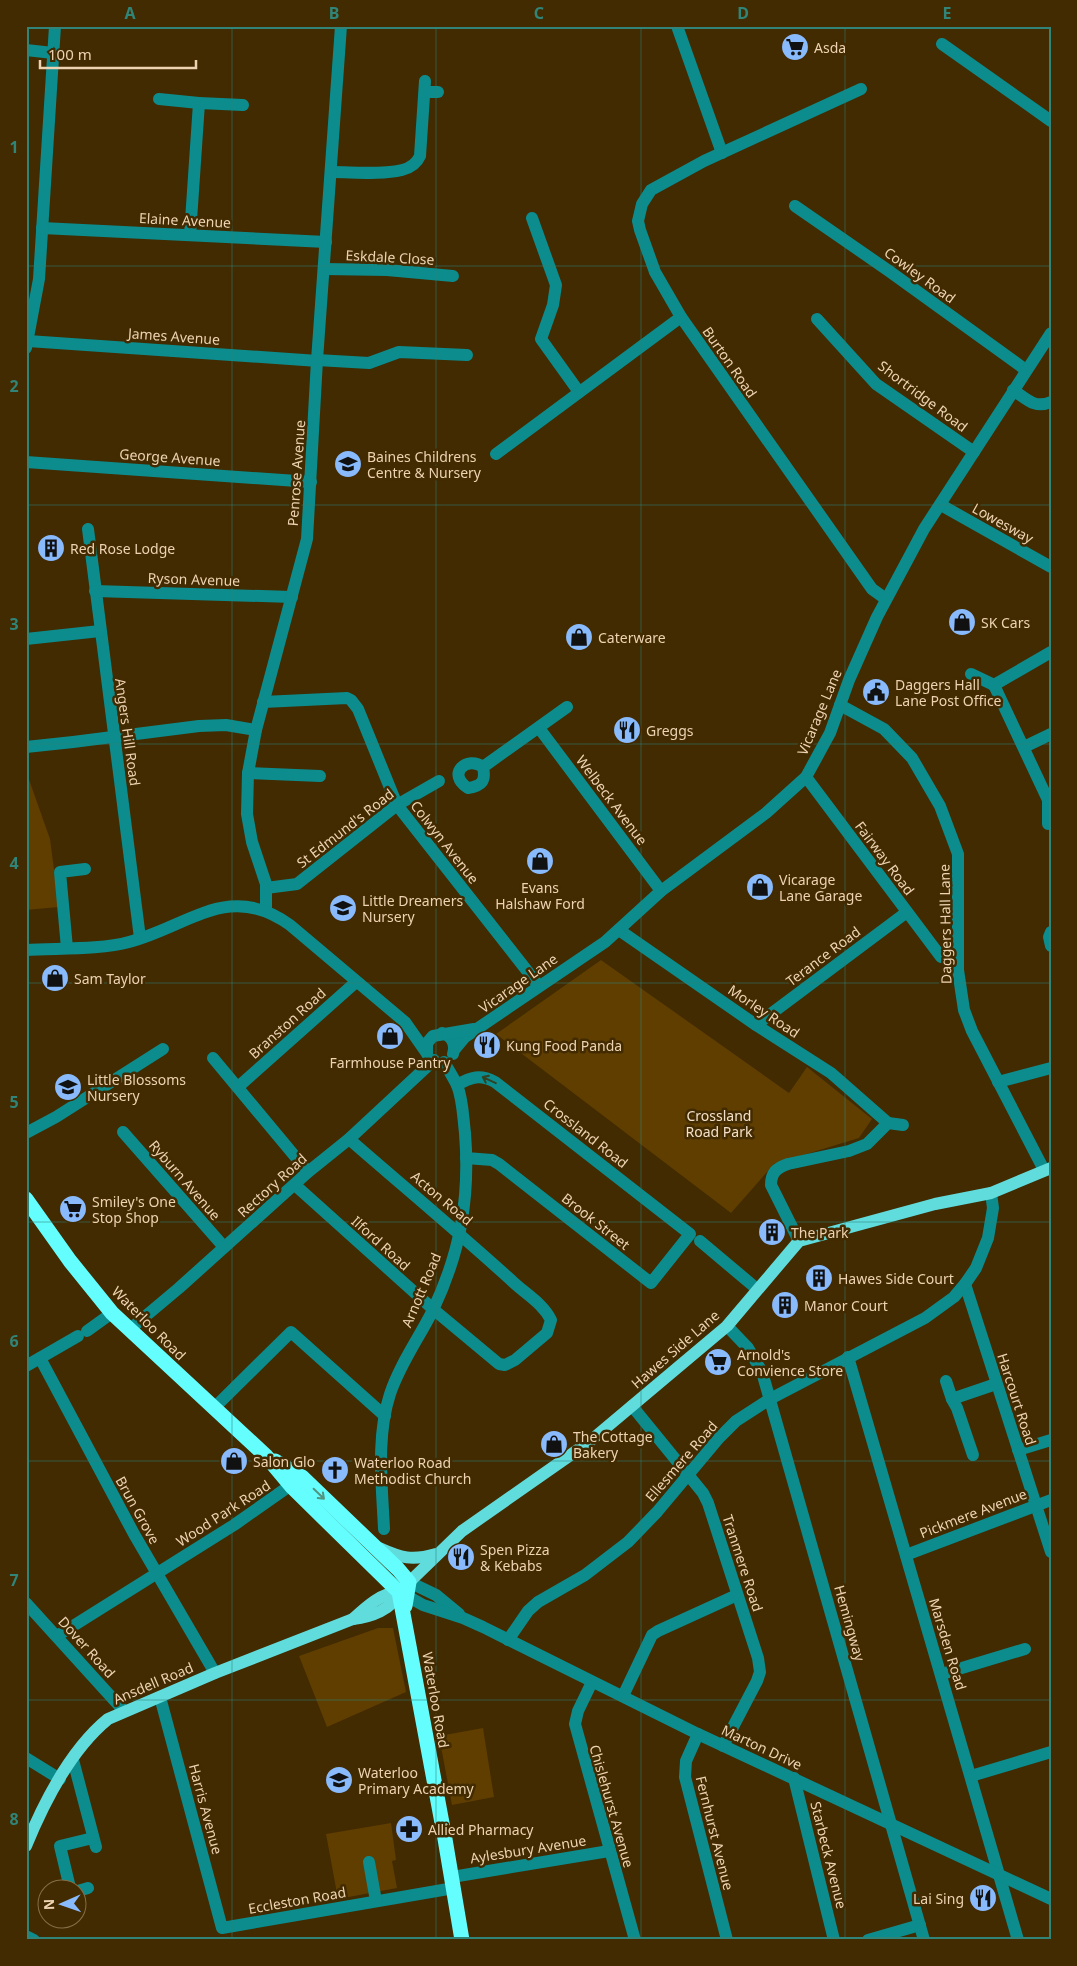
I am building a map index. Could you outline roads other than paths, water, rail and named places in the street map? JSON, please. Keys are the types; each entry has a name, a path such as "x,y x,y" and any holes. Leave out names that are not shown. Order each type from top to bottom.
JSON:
{"highway":[{"name":"Waterloo Road","path":"29,1208 112,1314 266,1456 372,1544 405,1590 404,1615 462,1940"},
{"name":"Waterloo Road","path":"297,1482 405,1590"}],"main road":[{"path":"799,1241 935,1204 991,1193 1047,1169"},
{"name":"Hawes Side Lane","path":"405,1590 462,1531 589,1442 727,1326 799,1241"},
{"path":"372,1544 405,1558 422,1558 439,1554"},
{"name":"Ansdell Road","path":"26,1846 40,1814 72,1760 95,1730 108,1720 124,1711 215,1673 353,1619 366,1607 390,1592 405,1590"}],"street":[{"path":"27,345 39,279 55,26"},
{"name":"Penrose Avenue","path":"266,911 266,888 250,836 247,799 248,772 263,702 307,539 341,26"},
{"path":"677,26 722,153"},
{"path":"942,44 1051,121"},
{"path":"26,50 53,53"},
{"path":"331,172 376,172 403,170 410,167 420,156 425,86 438,92"},
{"name":"Burton Road","path":"861,89 722,153 651,190 642,204 638,222 656,272 681,317 872,590 886,599"},
{"path":"159,99 243,105"},
{"path":"190,235 199,103"},
{"name":"Cowley Road","path":"795,206 1026,370"},
{"path":"532,218 556,285 553,306 541,338 579,392"},
{"name":"Elaine Avenue","path":"42,228 326,242"},
{"name":"Eskdale Close","path":"324,269 387,270 453,276"},
{"path":"496,454 681,317"},
{"name":"Shortridge Road","path":"816,318 876,384 974,452"},
{"name":"Vicarage Lane","path":"26,950 110,946 129,942 197,915 227,906 240,905 266,911 290,925 405,1022 435,1058 451,1057 465,1037 605,942 661,891 766,813 806,777 830,733 850,680 886,599 924,529 1051,333"},
{"name":"James Avenue","path":"27,345 369,363 399,352 466,355"},
{"path":"1013,390 1034,404 1042,406 1051,402"},
{"name":"George Avenue","path":"26,462 311,482"},
{"name":"Lowesway","path":"940,505 1051,566"},
{"name":"Angers Hill Road","path":"88,529 140,938"},
{"name":"Ryson Avenue","path":"95,592 292,597"},
{"path":"26,639 100,631"},
{"path":"994,685 1051,652"},
{"path":"971,674 994,685 1048,800 1048,824"},
{"name":"Colwyn Avenue","path":"263,702 347,698 351,700 358,709 396,804 539,986"},
{"name":"Daggers Hall Lane","path":"840,705 884,729 912,758 940,806 958,854 958,970 964,1010 972,1031 998,1082 1047,1169"},
{"path":"483,767 568,707"},
{"path":"26,746 199,726 226,725 256,730"},
{"name":"Welbeck Avenue","path":"539,728 661,891"},
{"path":"1024,747 1051,734"},
{"path":"248,772 320,776"},
{"name":"Fairway Road","path":"806,777 941,957"},
{"name":"St Edmund's Road","path":"266,888 297,884 396,804 439,781"},
{"path":"67,948 60,872 85,869"},
{"name":"Terance Road","path":"756,1025 907,912"},
{"name":"Morley Road","path":"619,930 756,1025 831,1073 888,1123"},
{"path":"1051,932 1048,937 1051,946"},
{"name":"Branston Road","path":"238,1087 356,982"},
{"name":"Vicarage Lane","path":"405,1022 439,1034 464,1032 483,1026"},
{"path":"435,1058 427,1043 429,1039 439,1034 450,1037 453,1040 455,1049"},
{"path":"26,1132 56,1116 163,1050"},
{"path":"213,1058 308,1172"},
{"name":"Arnott Road","path":"384,1530 382,1446 385,1416 398,1375 433,1310 442,1288 460,1233 465,1209 466,1158 462,1105 457,1085 435,1058"},
{"name":"Rectory Road","path":"129,1330 349,1138 435,1058"},
{"path":"998,1082 1051,1068"},
{"name":"Crossland Road","path":"457,1085 478,1076 486,1077 519,1100 695,1237 757,1289"},
{"path":"799,1241 771,1186 771,1178 774,1172 788,1164 849,1151 867,1144 888,1123 903,1125"},
{"name":"Ryburn Avenue","path":"124,1132 224,1247"},
{"name":"Acton Road","path":"349,1138 460,1233 548,1313 551,1320 547,1333 515,1360 504,1365 499,1364 471,1341"},
{"name":"Brook Street","path":"466,1158 492,1160 499,1164 651,1283 695,1237"},
{"name":"Ilford Road","path":"295,1185 433,1310 471,1341"},
{"name":"Ellesmere Road","path":"508,1640 528,1611 538,1602 585,1575 628,1542 657,1512 719,1438 736,1421 770,1399 925,1318 947,1303 965,1284 976,1268 988,1238 993,1208 991,1193"},
{"name":"Harcourt Road","path":"965,1284 1051,1552"},
{"path":"26,1366 83,1334 112,1314"},
{"name":"Hemingway","path":"727,1326 748,1348 762,1372 924,1940"},
{"path":"214,1408 291,1332 385,1416"},
{"name":"Brun Grove","path":"40,1358 88,1452 215,1673"},
{"name":"Marsden Road","path":"848,1358 942,1674 1018,1940"},
{"path":"946,1381 952,1399 958,1408 973,1455"},
{"path":"952,1399 996,1384"},
{"name":"Tranmere Road","path":"632,1406 703,1493 708,1503 758,1658 760,1672 757,1681 723,1746"},
{"path":"1018,1450 1051,1440"},
{"name":"Wood Park Road","path":"57,1636 156,1572 234,1526 297,1482"},
{"name":"Pickmere Avenue","path":"906,1555 1051,1500"},
{"name":"Marton Drive","path":"405,1590 436,1595 463,1618 592,1682 723,1746 1051,1899"},
{"path":"623,1696 648,1642 658,1631 737,1595"},
{"name":"Dover Road","path":"26,1603 124,1711"},
{"path":"942,1674 1024,1650"},
{"name":"Chislehurst Avenue","path":"592,1682 578,1711 575,1724 635,1940"},
{"name":"Harris Avenue","path":"160,1697 222,1928"},
{"name":"Fernhurst Avenue","path":"698,1734 686,1761 686,1777 727,1940"},
{"path":"971,1776 1051,1752"},
{"path":"26,1758 60,1779"},
{"path":"68,1878 60,1846 94,1843 72,1760"},
{"name":"Starbeck Avenue","path":"794,1778 834,1940"},
{"name":"Aylesbury Avenue","path":"453,1882 609,1851"},
{"path":"370,1862 376,1901"},
{"name":"Eccleston Road","path":"222,1928 376,1901 453,1882"},
{"path":"868,1940 920,1925"},
{"path":"26,1936 34,1940"}],"place":[{"name":"Asda","path":"795,47"},
{"name":"Baines Childrens Centre & Nursery","path":"348,464"},
{"name":"Red Rose Lodge","path":"51,548"},
{"name":"SK Cars","path":"962,622"},
{"name":"Caterware","path":"579,637"},
{"name":"Daggers Hall Lane Post Office","path":"876,692"},
{"name":"Greggs","path":"627,730"},
{"name":"Evans Halshaw Ford","path":"540,861"},
{"name":"Vicarage Lane Garage","path":"760,887"},
{"name":"Little Dreamers Nursery","path":"343,908"},
{"name":"Sam Taylor","path":"55,978"},
{"name":"Farmhouse Pantry","path":"390,1036"},
{"name":"Kung Food Panda","path":"487,1045"},
{"name":"Little Blossoms Nursery","path":"68,1087"},
{"name":"Smiley's One Stop Shop","path":"73,1209"},
{"name":"The Park","path":"772,1232"},
{"name":"Hawes Side Court","path":"819,1278"},
{"name":"Manor Court","path":"785,1305"},
{"name":"Arnold's Convience Store","path":"718,1362"},
{"name":"The Cottage Bakery","path":"554,1444"},
{"name":"Salon Glo","path":"234,1461"},
{"name":"Waterloo Road Methodist Church","path":"335,1470"},
{"name":"Spen Pizza & Kebabs","path":"461,1557"},
{"name":"Waterloo Primary Academy","path":"339,1780"},
{"name":"Allied Pharmacy","path":"409,1829"},
{"name":"Lai Sing","path":"983,1898"}],"park label":[{"name":"Crossland Road Park","path":"719,1124"}]}
